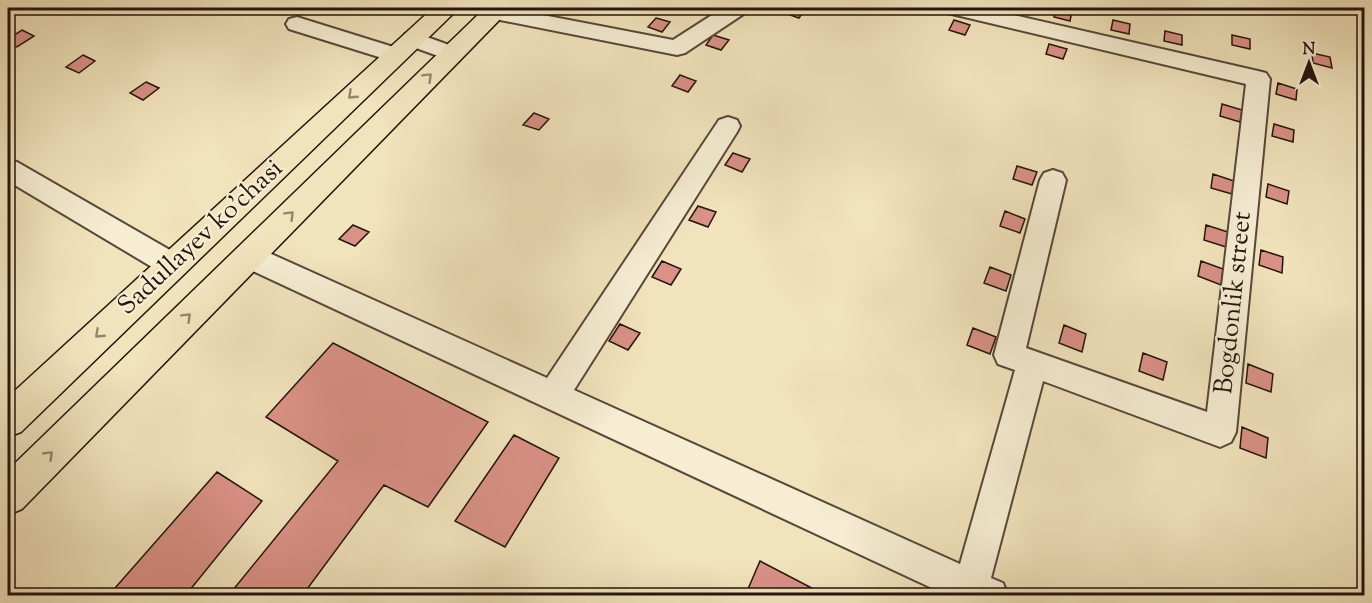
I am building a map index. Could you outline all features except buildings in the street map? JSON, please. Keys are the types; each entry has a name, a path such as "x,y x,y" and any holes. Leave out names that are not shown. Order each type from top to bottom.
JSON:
{"main road":[{"name":"Sadullayev ko'chasi","path":"8,420 447,8"},
{"name":"Sadullayev ko'chasi","path":"8,496 497,10"}],"street":[{"path":"497,10 677,48 737,8"},
{"name":"Bogdonlik street","path":"957,8 1258,80 1220,432 1009,355 1053,180"},
{"path":"297,24 404,47 452,54"},
{"path":"553,396 728,126"},
{"path":"8,169 172,264"},
{"path":"249,256 981,591 1032,364"}]}
